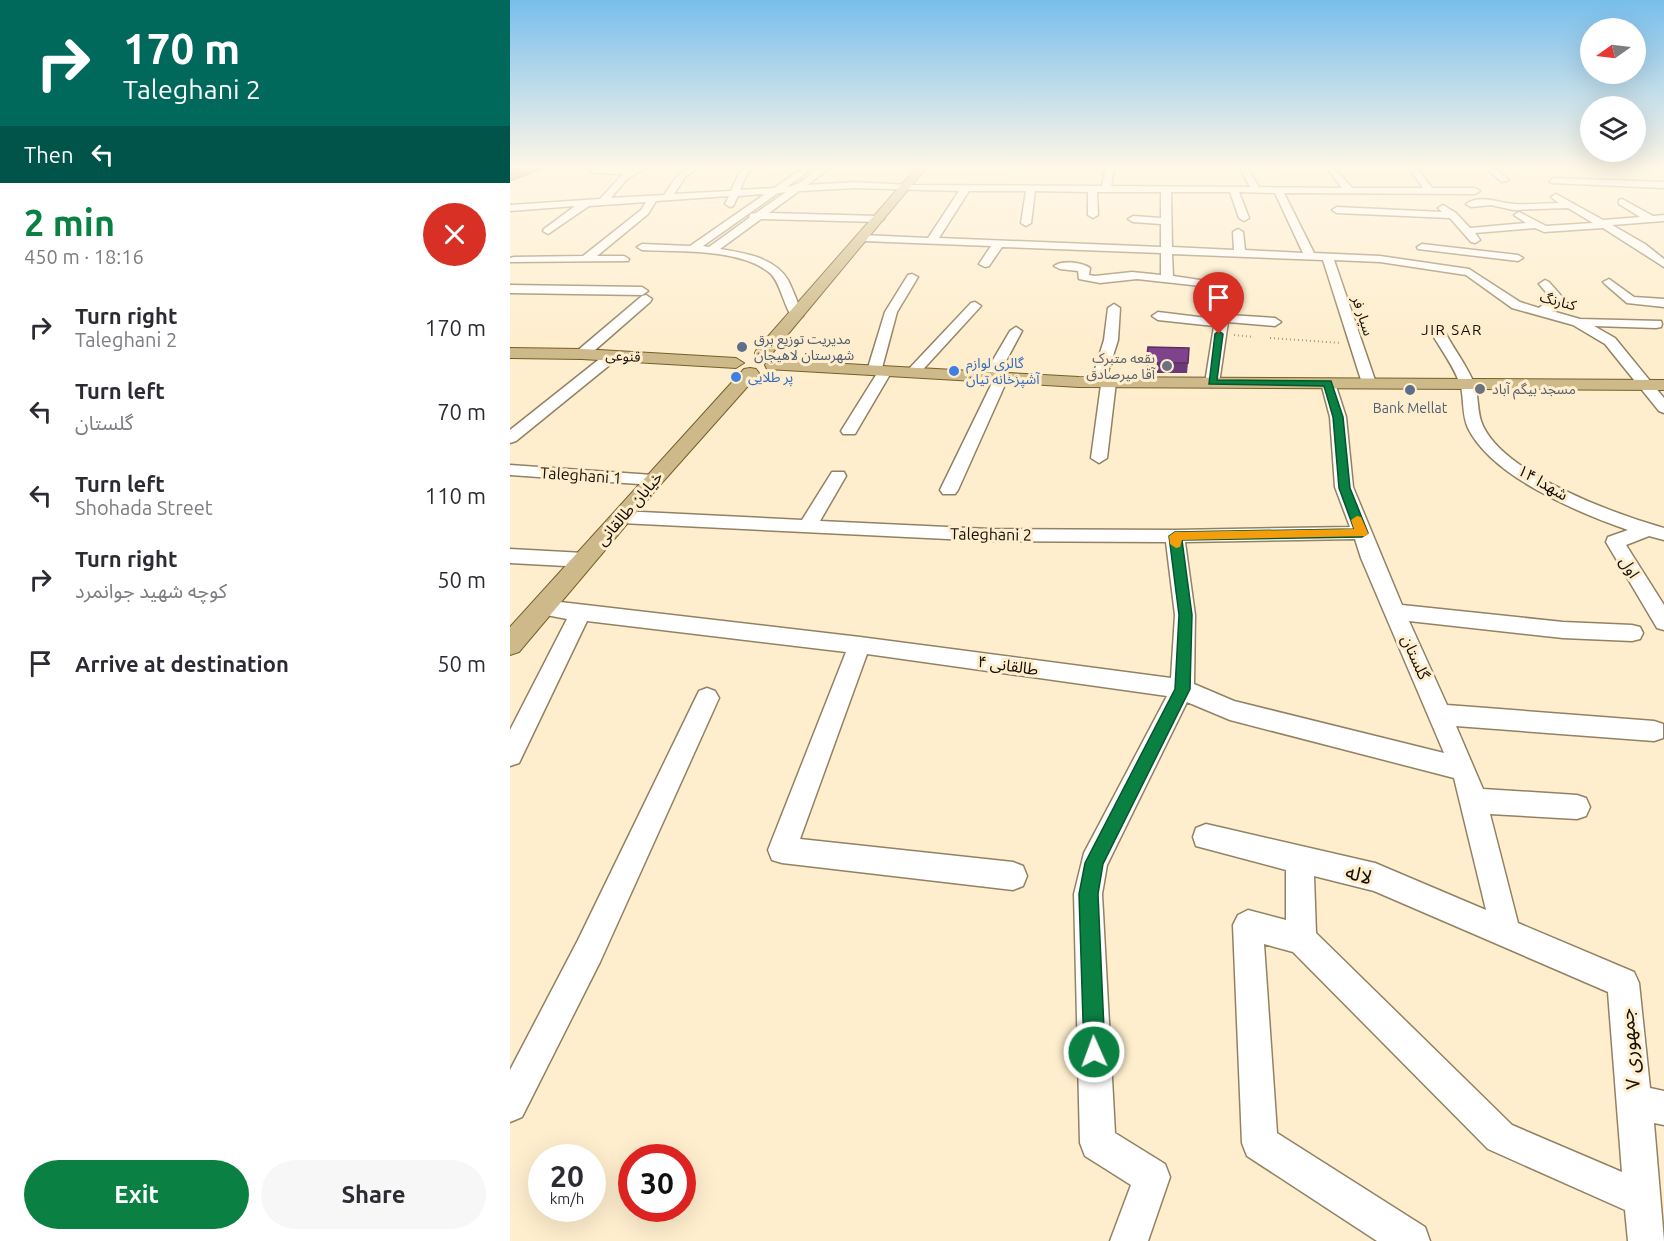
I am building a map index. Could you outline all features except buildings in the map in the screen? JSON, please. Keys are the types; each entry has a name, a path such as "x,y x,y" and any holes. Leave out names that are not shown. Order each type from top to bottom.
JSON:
{"main road":[{"path":"743,368 763,371 768,359 797,316 873,226"},
{"name":"قنوعی","path":"510,353 582,354 743,368"},
{"path":"768,359 880,371 1104,382 1664,385"},
{"name":"خیابان طالقانی","path":"510,645 653,480 743,368"}],"street":[{"path":"511,258 543,239 559,226"},
{"path":"585,260 628,226"},
{"path":"692,249 725,226"},
{"path":"711,250 744,226"},
{"path":"932,240 941,226"},
{"path":"1019,244 1025,226"},
{"path":"1167,226 1167,279"},
{"path":"1297,226 1310,257"},
{"path":"1463,226 1475,240"},
{"path":"1467,231 1525,226"},
{"path":"1537,226 1544,229 1580,226"},
{"path":"1606,226 1641,246 1664,264"},
{"path":"1238,232 1240,254"},
{"path":"655,248 674,237"},
{"name":"کنارنگ","path":"863,238 1380,259 1469,272 1516,305 1578,322 1610,341 1664,408"},
{"path":"985,264 998,244"},
{"path":"642,247 711,250 750,259 770,267 781,279 797,316"},
{"path":"1422,248 1518,258"},
{"path":"1448,268 1449,252"},
{"path":"511,258 624,259"},
{"name":"سیار فر","path":"1328,258 1369,383"},
{"path":"1060,266 1084,268 1083,277 1091,280 1167,279 1223,286 1226,291 1212,382"},
{"path":"849,430 880,371 891,312 912,278"},
{"path":"1609,282 1631,300 1664,303"},
{"path":"1539,313 1553,305 1557,298 1545,284"},
{"path":"510,289 644,295 582,354"},
{"path":"912,373 975,306"},
{"path":"1100,458 1104,382 1114,308"},
{"path":"1158,316 1220,325 1275,322"},
{"path":"1578,322 1656,324"},
{"path":"949,489 1016,331"},
{"name":"شهدا ۱۴","path":"1439,334 1467,384 1476,430 1497,454 1552,492 1655,532"},
{"path":"510,438 612,356"},
{"name":"گلستان","path":"1328,383 1338,417 1344,488 1463,769 1474,801 1506,933"},
{"name":"Taleghani 1","path":"510,470 653,480"},
{"path":"807,527 838,476"},
{"name":"Taleghani 2","path":"621,517 989,535 1175,536 1362,533"},
{"name":"اول","path":"1655,532 1615,542 1664,622"},
{"path":"1129,1241 1152,1177 1098,1143 1088,894 1094,863 1182,689 1185,615 1175,536"},
{"path":"510,556 584,560"},
{"name":"طالقانی ۴","path":"543,608 860,645 1182,689 1230,710 1463,769"},
{"path":"510,755 581,612"},
{"path":"1396,612 1563,630 1632,633"},
{"path":"860,645 782,850 1013,876"},
{"path":"510,1105 589,951 707,698"},
{"path":"1441,715 1654,731"},
{"path":"1474,801 1577,807"},
{"name":"لاله","path":"1206,837 1375,877 1506,933"},
{"path":"1300,859 1301,939"},
{"path":"1411,1241 1260,1143 1248,925 1301,939 1500,1137 1643,1199"},
{"name":"جمهوری ۷","path":"1506,933 1623,983 1649,1105 1643,1199 1647,1241"}],"path":[{"path":"1220,325 1356,345"}],"slow traffic":[{"path":"1176,544 1175,536 1362,533 1357,520"}],"place":[{"name":"مدیریت توزیع برق شهرستان لاهیجان","path":"742,347"},
{"name":"بقعه متبرک آقا میرصادق","path":"1167,366"},
{"name":"گالری لوازم آشپزخانه تیان","path":"954,371"},
{"name":"پر طلایی","path":"736,377"},
{"name":"مسجد بیگم آباد","path":"1480,389"},
{"name":"Bank Mellat","path":"1410,390"}],"district":[{"name":"JIR SAR","path":"1452,329"}],"route":[{"path":"1094,1052 1088,894 1094,863 1182,689 1185,615 1175,536 1362,533 1344,488 1338,417 1328,383 1212,382 1219,334"}]}
